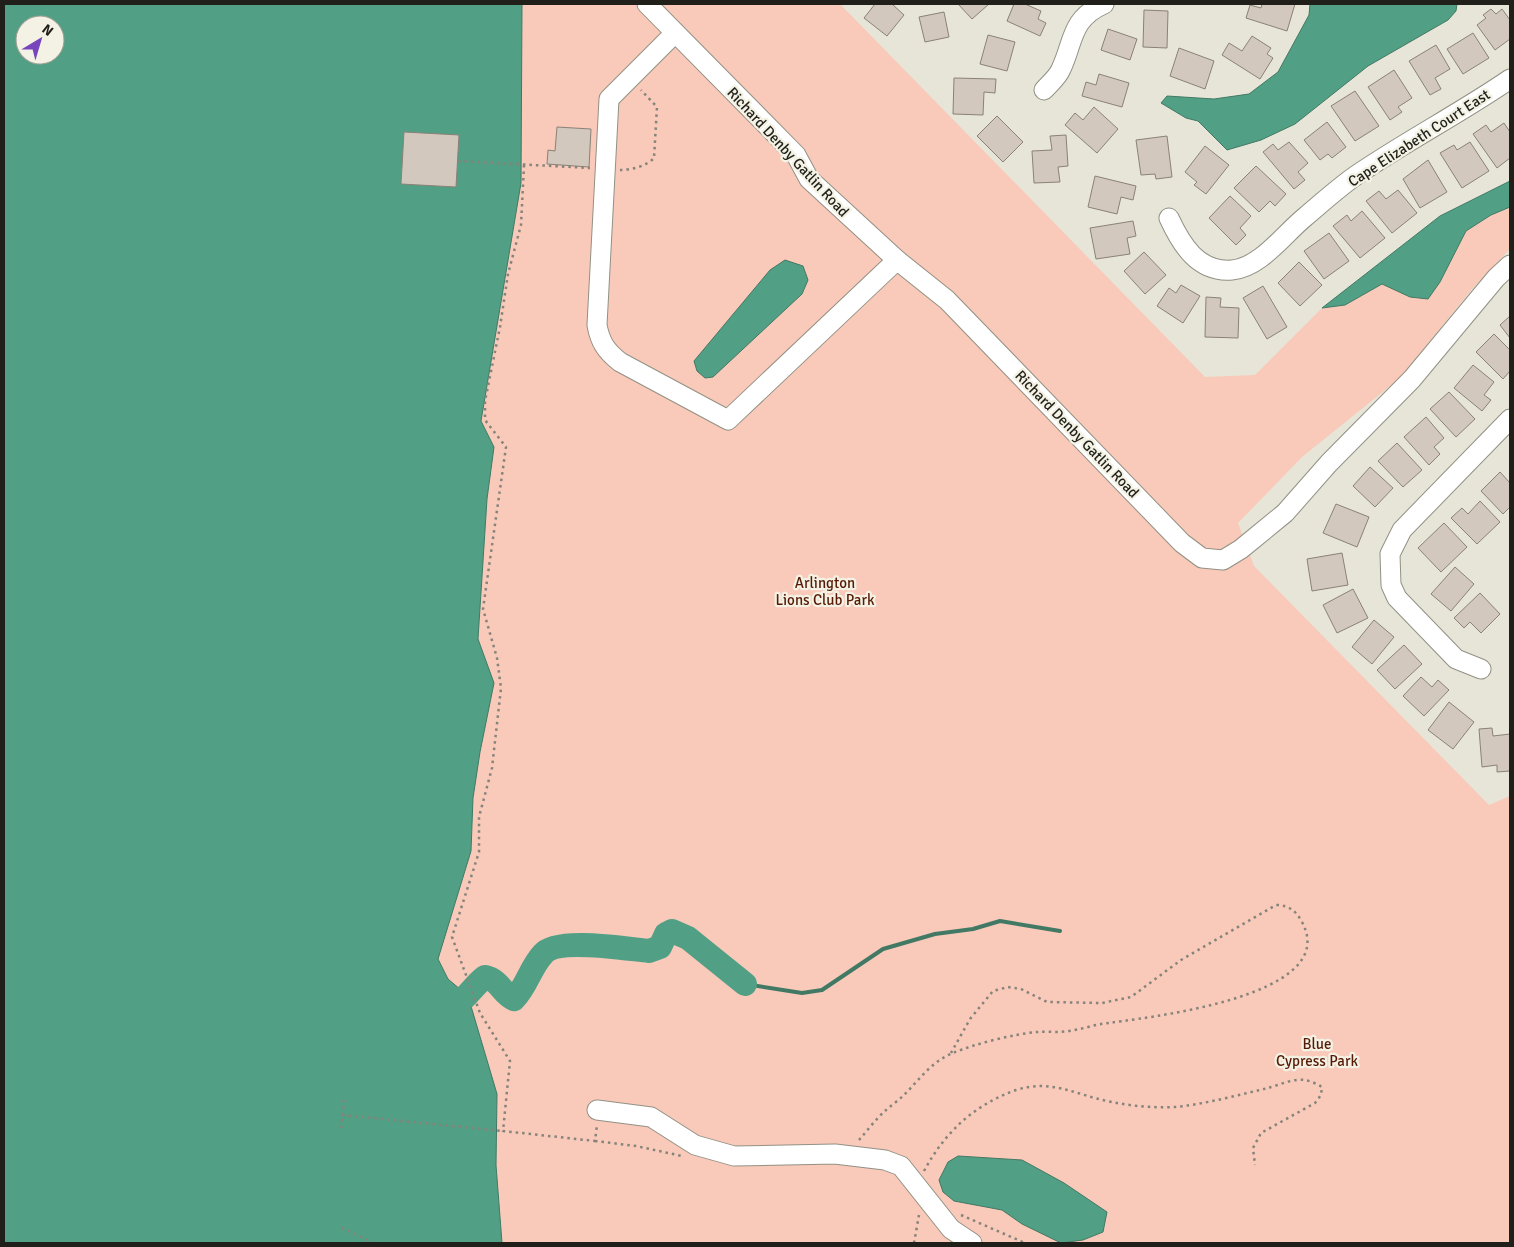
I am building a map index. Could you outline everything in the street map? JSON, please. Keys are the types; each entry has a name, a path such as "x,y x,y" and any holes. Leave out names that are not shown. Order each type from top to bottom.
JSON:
{"street":[{"name":"Richard Denby Gatlin Road","path":"647,4 796,155 809,179 897,260 940,294 976,328 1182,543 1202,558 1223,560 1241,549 1285,512 1328,462 1412,379 1496,278 1510,265"},
{"path":"1044,90 1061,70 1072,35 1084,19 1104,4"},
{"path":"675,33 609,99 598,325 600,340 609,354 620,362 728,420 897,260"},
{"name":"Cape Elizabeth Court East","path":"1169,218 1179,241 1192,256 1204,264 1231,270 1246,266 1257,260 1297,223 1360,172 1510,79"},
{"path":"1482,669 1456,659 1397,598 1391,585 1390,554 1402,530 1510,419"},
{"path":"598,1110 651,1117 695,1145 734,1156 847,1155 885,1160 901,1166 907,1171 921,1193 952,1229 972,1243"}],"path":[{"path":"458,160 524,165 521,225 508,274 500,327 485,401 484,420 506,447 483,609 497,658 501,688 492,768 479,817 479,852 452,937 480,1013 510,1061 503,1131"},
{"path":"847,1155 882,1113 904,1095 925,1071 951,1053 1036,1032 1066,1032 1099,1024 1152,1018 1242,997 1274,983 1290,972 1302,960 1307,935 1302,922 1294,911 1286,905 1276,905 1181,960 1130,996 1102,1003 1047,1002 1021,989 1008,987 993,991 970,1019 951,1053"},
{"path":"914,1243 922,1176 932,1156 949,1132 987,1102 1016,1090 1040,1084 1106,1101 1146,1108 1208,1101 1303,1079 1322,1087 1321,1095 1315,1103 1261,1133 1253,1148 1255,1165"},
{"path":"341,1128 344,1100"},
{"path":"595,1141 598,1110"},
{"path":"342,1115 572,1138 636,1146 684,1156"},
{"path":"957,1214 1025,1243"},
{"path":"342,1228 374,1243"}],"green space":[{"path":"522,4 840,4 1205,377 1255,375 1322,308 1345,305 1382,284 1410,297 1440,282 1466,231 1491,215 1510,207 1510,249 1472,289 1400,378 1302,457 1238,523 1254,566 1489,805 1510,796 1510,1243 502,1243 496,1165 497,1094 468,996 448,979 438,959 471,851 473,798 494,683 478,639 487,499 494,447 481,421 521,183"}],"shaded area":[{"path":"4,4 522,4 521,183 481,421 494,447 487,499 478,639 494,683 473,798 471,851 438,959 448,979 468,996 497,1094 496,1165 502,1243 4,1243"},
{"path":"1310,4 1457,4 1456,11 1448,20 1368,66 1295,124 1261,140 1227,150 1198,121 1186,118 1161,103 1167,96 1214,99 1249,94 1278,72 1309,15"},
{"path":"1510,181 1510,207 1491,215 1466,231 1440,282 1428,299 1410,297 1382,284 1345,305 1322,308 1440,216"},
{"path":"785,260 803,266 808,280 802,294 713,377 705,378 697,371 694,361 770,270"},
{"path":"958,1156 1022,1160 1064,1183 1107,1212 1103,1232 1083,1240 1061,1243 1022,1224 1002,1210 954,1201 943,1192 939,1180 948,1162"}],"building":[{"path":"875,4 892,4 904,15 887,36 864,18"},
{"path":"958,4 989,4 972,19"},
{"path":"1014,4 1025,4 1041,11 1038,19 1046,23 1040,36 1007,21"},
{"path":"1262,4 1295,4 1287,31 1246,18 1250,5 1261,8"},
{"path":"1491,9 1496,14 1502,9 1510,20 1510,39 1495,50 1477,25 1486,18 1483,15"},
{"path":"1144,10 1168,11 1167,48 1143,47"},
{"path":"944,12 949,37 925,42 919,17"},
{"path":"1108,29 1137,39 1130,60 1101,50"},
{"path":"1473,33 1489,58 1463,74 1447,49"},
{"path":"988,35 1015,42 1007,71 980,64"},
{"path":"1252,36 1271,48 1267,54 1273,58 1260,79 1222,55 1229,43 1242,51"},
{"path":"1436,45 1450,69 1435,78 1441,89 1430,95 1409,61"},
{"path":"1179,48 1214,61 1205,89 1170,76"},
{"path":"1394,70 1412,98 1398,107 1402,112 1390,120 1368,87"},
{"path":"1099,74 1129,83 1122,107 1082,96 1086,82 1096,85"},
{"path":"954,78 996,79 995,93 984,92 983,115 953,114"},
{"path":"1355,91 1379,126 1355,141 1331,106"},
{"path":"1094,107 1118,129 1097,153 1065,125 1075,113 1083,120"},
{"path":"997,116 1023,142 1003,162 977,136"},
{"path":"1327,122 1346,147 1332,158 1328,154 1320,160 1304,140"},
{"path":"1504,123 1510,132 1510,158 1497,168 1473,134 1486,125 1491,132"},
{"path":"557,127 591,129 589,167 547,164 548,150 555,151"},
{"path":"404,132 459,135 456,187 401,184"},
{"path":"1066,135 1068,166 1058,167 1060,182 1034,183 1032,151 1052,150 1050,136"},
{"path":"1167,136 1172,177 1156,179 1155,174 1141,175 1136,140"},
{"path":"1289,142 1308,163 1298,172 1305,180 1294,189 1263,152 1273,144 1278,150"},
{"path":"1470,142 1489,171 1462,188 1440,153 1454,145 1457,150"},
{"path":"1205,146 1229,165 1206,194 1194,185 1197,182 1185,172"},
{"path":"1428,160 1447,192 1420,208 1403,179"},
{"path":"1256,166 1286,194 1275,206 1270,201 1259,212 1234,188"},
{"path":"1095,176 1136,186 1133,200 1121,197 1117,214 1088,207"},
{"path":"1398,190 1417,213 1392,233 1366,201 1379,191 1386,199"},
{"path":"1230,196 1251,216 1240,228 1246,235 1236,245 1209,218"},
{"path":"1362,211 1385,238 1360,258 1333,226 1347,215 1351,221"},
{"path":"1133,221 1136,236 1127,238 1130,254 1096,259 1090,228"},
{"path":"1329,233 1349,261 1324,279 1304,251"},
{"path":"1144,252 1166,275 1145,294 1124,271"},
{"path":"1299,262 1322,285 1300,306 1278,283"},
{"path":"1181,285 1200,296 1183,323 1157,306 1169,288 1176,293"},
{"path":"1263,286 1287,327 1267,339 1243,298"},
{"path":"1206,297 1221,298 1220,307 1239,308 1238,338 1205,337"},
{"path":"1510,316 1510,338 1500,325"},
{"path":"1494,334 1510,350 1510,371 1503,379 1476,352"},
{"path":"1473,365 1494,382 1484,395 1491,400 1482,411 1454,388"},
{"path":"1449,392 1475,419 1456,437 1430,409"},
{"path":"1426,417 1444,438 1434,447 1440,454 1429,465 1404,437"},
{"path":"1397,443 1422,470 1403,487 1378,461"},
{"path":"1370,467 1393,488 1375,507 1353,486"},
{"path":"1500,472 1510,483 1510,507 1503,514 1481,491"},
{"path":"1480,501 1500,522 1477,544 1451,518 1462,508 1468,514"},
{"path":"1336,504 1369,517 1357,547 1323,533"},
{"path":"1444,523 1467,547 1441,572 1418,548"},
{"path":"1342,553 1348,585 1312,591 1307,559"},
{"path":"1455,567 1474,584 1451,611 1431,594"},
{"path":"1353,589 1368,618 1337,633 1323,605"},
{"path":"1480,593 1500,614 1481,633 1470,622 1464,628 1454,618"},
{"path":"1374,620 1394,637 1372,664 1352,647"},
{"path":"1404,645 1422,664 1395,689 1377,670"},
{"path":"1421,677 1432,687 1438,680 1449,690 1424,716 1403,696"},
{"path":"1449,702 1474,722 1453,749 1428,730"},
{"path":"1492,728 1493,736 1510,734 1510,771 1497,772 1497,765 1482,767 1479,729"}],"waterway":[{"path":"745,984 802,993 822,990 883,949 935,934 973,929 1000,921 1060,931"},
{"path":"439,997 457,1004 485,977 498,984 506,994 514,999 539,959 551,949 562,946 593,945 649,951 660,947 666,934 672,931 688,938 745,984"}],"park label":[{"name":"Arlington Lions Club Park","path":"825,592"},
{"name":"Blue Cypress Park","path":"1317,1052"}]}
